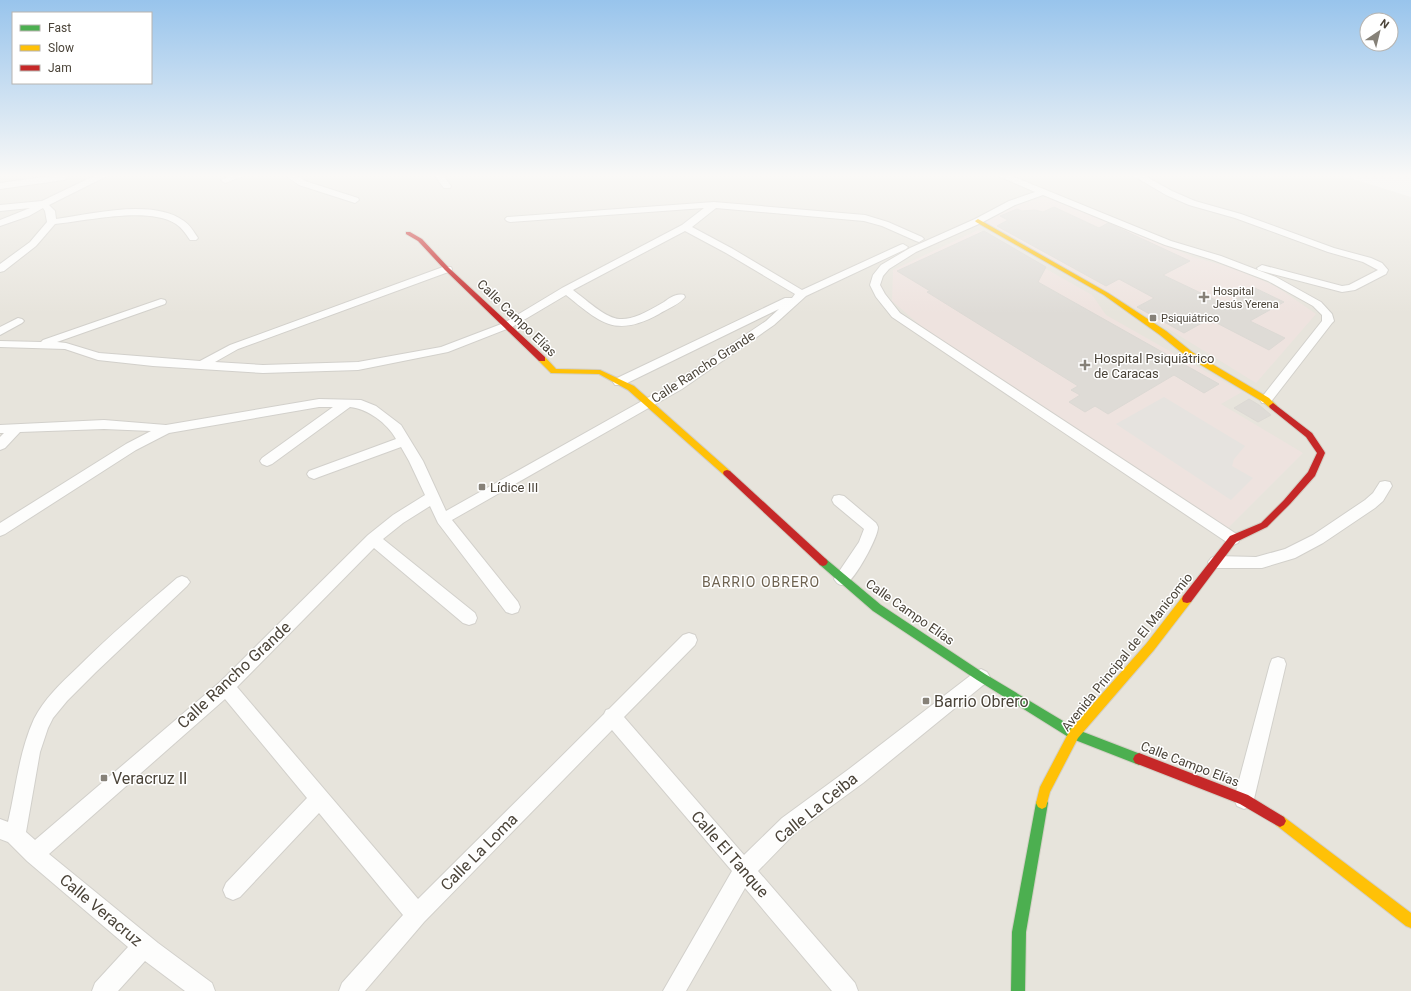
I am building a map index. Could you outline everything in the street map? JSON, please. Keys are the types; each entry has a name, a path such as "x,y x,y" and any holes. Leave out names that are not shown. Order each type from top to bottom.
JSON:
{"street":[{"path":"0,269 33,244 52,222 59,221"},
{"path":"177,221 185,226 193,238"},
{"path":"0,344 66,346 98,356 201,365 263,368 358,366 444,350 508,325 566,290 685,227 693,221"},
{"path":"876,221 919,239"},
{"name":"Calle Rancho Grande","path":"443,519 678,386 770,323 802,294 954,221"},
{"path":"977,221 913,250 885,267 878,275 875,285 880,295 896,315 1233,539"},
{"name":"Avenida Principal de El Manicomio","path":"978,221 1106,294 1163,333 1189,354 1266,400 1309,435 1321,453 1312,474 1264,525 1233,539 1150,647 1074,734 1044,791 1019,932 1018,991"},
{"path":"1113,221 1168,243 1217,258 1272,279 1317,304 1327,314 1328,322 1266,400"},
{"path":"1217,258 1236,260 1318,284 1342,289 1351,288 1382,272 1383,270 1378,265 1367,260 1331,250 1252,221"},
{"path":"685,227 716,242 747,263 802,294"},
{"name":"Calle Campo Elías","path":"408,233 420,240 447,269 508,325 554,371 600,372 630,388 717,463 842,579 877,608 981,677 1074,734 1244,799 1278,819 1411,921"},
{"path":"201,365 234,347 447,269"},
{"path":"566,290 606,320 617,324 633,322 680,297"},
{"path":"619,382 802,294"},
{"path":"39,345 161,302"},
{"path":"0,332 18,322"},
{"path":"0,530 131,447 166,429 319,403 361,404 372,409 396,428 416,461 443,519 512,607"},
{"path":"267,461 347,403"},
{"path":"0,429 97,424 136,425 166,429"},
{"path":"0,444 16,428"},
{"path":"314,474 404,441"},
{"path":"1216,562 1262,562 1285,556 1304,546 1370,504 1378,497 1385,486"},
{"name":"Calle Rancho Grande","path":"34,854 226,687 373,539 398,519 433,497"},
{"path":"839,500 871,527 872,531 868,540 842,579"},
{"path":"373,539 469,618"},
{"path":"7,832 21,813 31,749 40,725 51,706 94,662 182,582"},
{"name":"Calle La Loma","path":"350,991 417,915 612,716 689,640"},
{"path":"1244,799 1278,664"},
{"name":"Calle La Ceiba","path":"674,991 744,870 789,825 856,776 981,677"},
{"path":"226,687 417,915"},
{"name":"Calle El Tanque","path":"612,716 848,991"},
{"path":"233,890 319,799"},
{"name":"Calle Veracruz","path":"7,832 144,946 204,991"},
{"path":"103,991 144,946"}],"shaded area":[{"path":"0,221 1411,221 1411,991 0,991"},
{"name":"Hospital Jesús Yerena","path":"1109,221 1193,257 1237,269 1277,287 1316,314 1256,383 1133,307 986,222"},
{"name":"Hospital Psiquiátrico de Caracas","path":"978,230 1092,295 1106,315 1242,392 1221,404 1303,453 1227,529 935,338 892,301 893,270"},
{"path":"1164,397 1245,446 1234,459 1232,466 1253,478 1231,500 1116,424"}],"building":[{"path":"1006,221 1085,221 1099,228 1108,223 1190,261 1163,275 1226,305 1255,288 1284,302 1250,321 1285,338 1269,350 1209,319 1184,333 1137,307 1154,298 1119,279 1106,286 997,226"},
{"path":"984,231 1046,267 1038,282 1219,384 1204,393 1174,375 1108,414 1095,406 1085,412 1069,402 1080,395 1071,390 1078,386 927,292 930,291 897,271"},
{"path":"1249,399 1271,415 1258,422 1234,408"}],"traffic: fast":[{"path":"823,562 877,608 981,677 1074,734 1139,759"},
{"path":"1018,991 1019,932 1042,803"}],"traffic: slow":[{"path":"978,221 1106,294 1163,333 1189,354 1266,400 1273,406"},
{"path":"542,359 554,371 600,372 631,388 727,473"},
{"path":"1042,803 1044,791 1074,734 1150,647 1187,599"},
{"path":"1280,821 1411,921"}],"traffic: jam":[{"path":"408,233 420,240 447,269 542,359"},
{"path":"1187,599 1233,539 1264,525 1312,474 1321,453 1309,435 1273,406"},
{"path":"727,473 823,562"},
{"path":"1139,759 1244,799 1280,821"}],"place":[{"name":"Hospital Jesús Yerena","path":"1204,297"},
{"name":"Psiquiátrico","path":"1153,318"},
{"name":"Hospital Psiquiátrico de Caracas","path":"1085,365"},
{"name":"Lídice III","path":"482,487"},
{"name":"Barrio Obrero","path":"926,701"},
{"name":"Veracruz II","path":"104,778"}],"district":[{"name":"BARRIO OBRERO","path":"761,582"}]}
